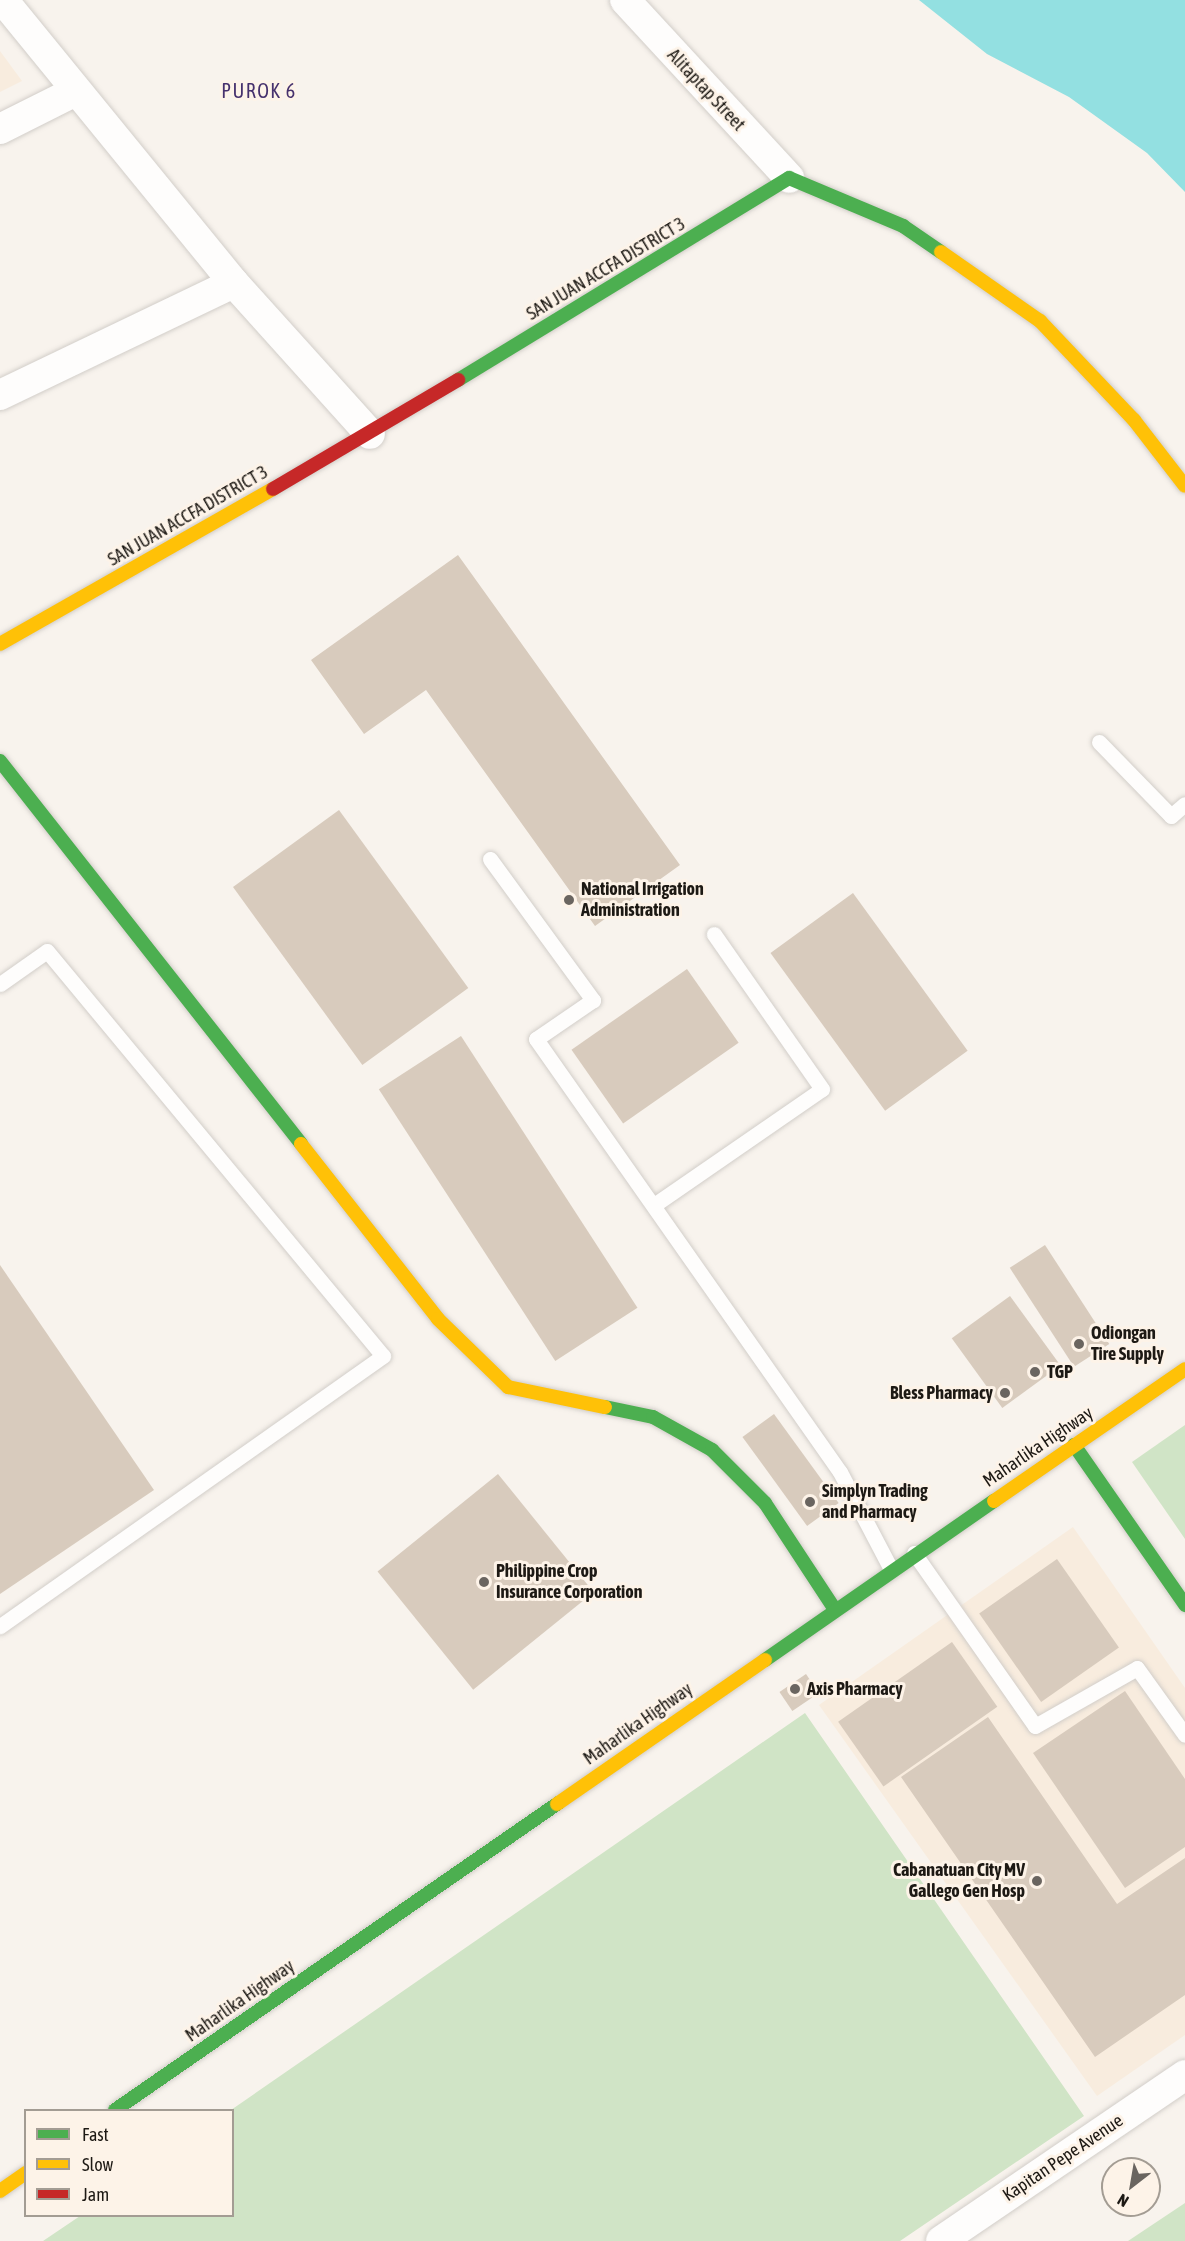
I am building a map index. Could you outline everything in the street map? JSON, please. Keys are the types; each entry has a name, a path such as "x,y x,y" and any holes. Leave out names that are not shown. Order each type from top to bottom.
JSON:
{"street":[{"path":"3,0 234,283 370,434"},
{"name":"Alitaptap Street","path":"625,0 789,178"},
{"path":"0,129 76,91"},
{"path":"789,178 903,226 1040,321 1134,420 1185,486"},
{"name":"SAN JUAN ACCFA DISTRICT 3","path":"0,644 370,434 789,178"},
{"path":"0,395 234,283"},
{"path":"0,761 438,1319 508,1387 653,1417 711,1450 765,1503 834,1608"},
{"name":"Maharlika Highway","path":"116,2109 834,1608 1185,1369"},
{"path":"1074,1445 1185,1605"},
{"name":"Kapitan Pepe Avenue","path":"941,2241 1185,2075"},
{"path":"0,2191 24,2174"}],"lane":[{"path":"1099,742 1171,816 1185,804"},
{"path":"490,859 593,1000 536,1039 840,1472 891,1569"},
{"path":"654,1205 822,1089 714,934"},
{"path":"0,984 47,951 383,1356 0,1626"},
{"path":"914,1553 1035,1726 1137,1668 1185,1735"}],"shaded area":[{"path":"0,51 22,81 0,92"},
{"path":"1073,1527 1185,1688 1185,2035 1097,2096 819,1705"}],"green space":[{"path":"1185,1425 1185,1539 1132,1462"},
{"path":"805,1713 1084,2116 900,2241 43,2241 79,2217 234,2217 232,2109"},
{"path":"1185,2203 1185,2241 1128,2241"}],"water":[{"path":"919,0 1185,0 1185,192 1147,153 1069,97 987,54"}],"building":[{"path":"458,555 680,865 595,926 426,690 364,734 311,660"},
{"path":"339,810 468,988 362,1065 233,887"},
{"path":"853,893 968,1051 885,1111 770,953"},
{"path":"687,969 739,1043 623,1124 571,1050"},
{"path":"461,1036 637,1308 555,1361 379,1089"},
{"path":"1045,1245 1109,1344 1074,1367 1010,1268"},
{"path":"0,1265 154,1490 0,1594"},
{"path":"1010,1296 1061,1366 1002,1408 952,1338"},
{"path":"774,1414 839,1503 807,1526 742,1437"},
{"name":"Philippine Crop Insurance Corporation","path":"498,1474 594,1592 473,1690 378,1572"},
{"path":"1057,1559 1119,1647 1041,1702 979,1613"},
{"path":"952,1642 997,1707 883,1786 838,1722"},
{"path":"806,1674 819,1693 792,1711 779,1692"},
{"path":"1125,1691 1185,1779 1185,1847 1125,1888 1033,1753"},
{"name":"Cabanatuan City MV Gallego Gen Hosp","path":"988,1717 1117,1904 1185,1858 1185,1995 1095,2057 901,1777"}],"traffic: fast":[{"path":"458,380 789,178 903,226 941,252"},
{"path":"0,761 301,1144"},
{"path":"605,1407 653,1417 712,1450 765,1503 834,1608"},
{"path":"1074,1445 1185,1605"},
{"path":"765,1660 994,1501"},
{"path":"116,2109 557,1804"}],"traffic: slow":[{"path":"941,252 1040,321 1134,420 1185,486"},
{"path":"0,644 273,489"},
{"path":"301,1144 438,1319 508,1387 605,1407"},
{"path":"994,1501 1185,1369"},
{"path":"557,1804 765,1660"},
{"path":"0,2191 24,2174"}],"traffic: jam":[{"path":"273,489 458,380"}],"place":[{"name":"National Irrigation Administration","path":"569,900"},
{"name":"Odiongan Tire Supply","path":"1079,1344"},
{"name":"TGP","path":"1035,1372"},
{"name":"Bless Pharmacy","path":"1005,1393"},
{"name":"Simplyn Trading and Pharmacy","path":"810,1502"},
{"name":"Philippine Crop Insurance Corporation","path":"484,1582"},
{"name":"Axis Pharmacy","path":"795,1689"},
{"name":"Cabanatuan City MV Gallego Gen Hosp","path":"1037,1881"}],"district":[{"name":"PUROK 6","path":"259,90"}]}
